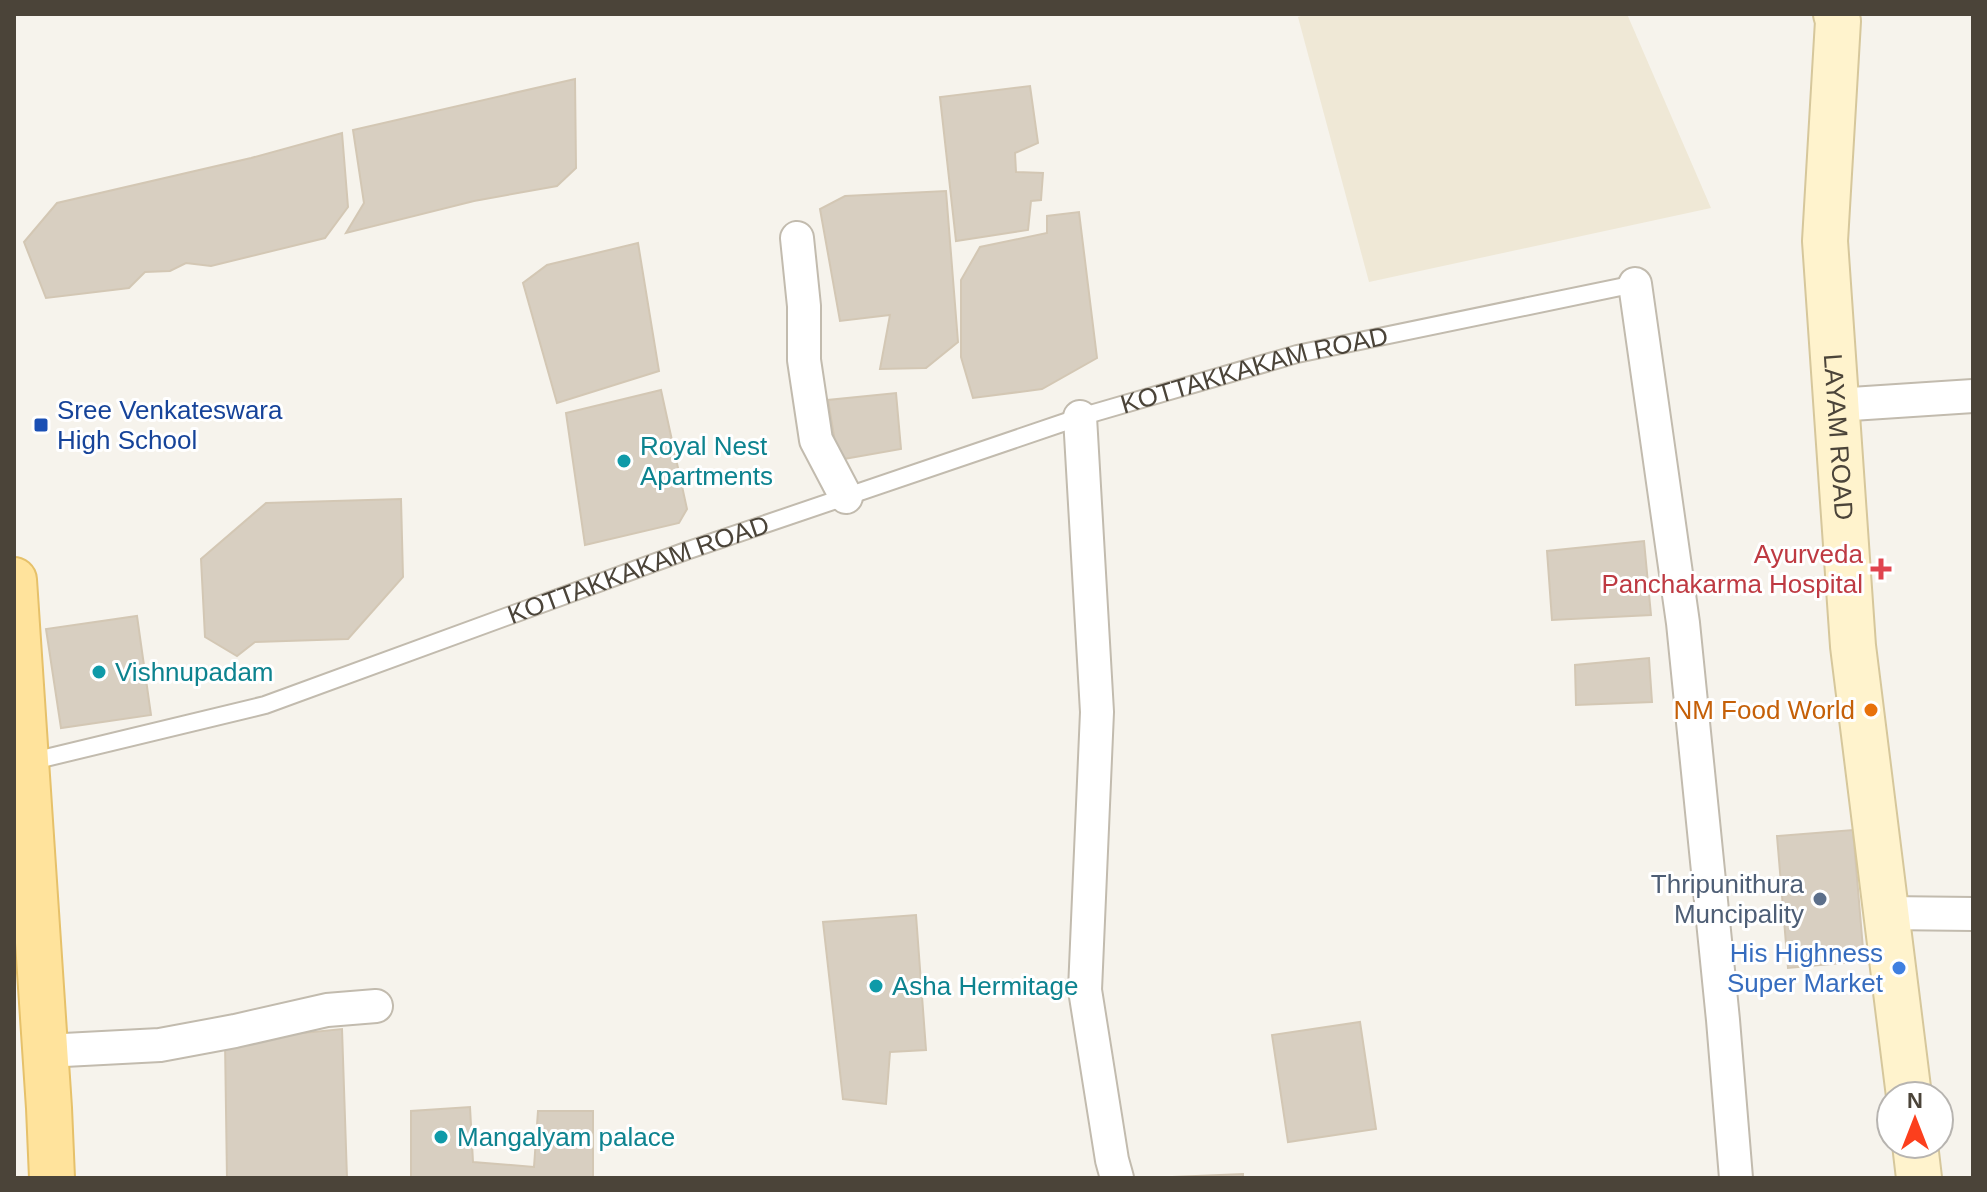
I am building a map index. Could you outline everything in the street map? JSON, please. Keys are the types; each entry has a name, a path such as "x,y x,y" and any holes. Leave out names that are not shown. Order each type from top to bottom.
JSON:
{"main road":[{"path":"14,580 26,762 24,862 45,1051 52,1178"}],"street":[{"name":"LAYAM ROAD","path":"1836,14 1825,241 1853,646 1907,1080"},
{"path":"797,238 804,306 804,360 816,440 846,497"},
{"name":"KOTTAKKAKAM ROAD","path":"1635,284 1683,623 1736,1178"},
{"path":"1836,405 1973,396"},
{"path":"1080,417 1097,712 1085,990 1117,1178"},
{"path":"1886,913 1973,914"},
{"path":"45,1051 160,1045 327,1010 376,1006"}],"lane":[{"name":"KOTTAKKAKAM ROAD","path":"26,762 265,705 686,551 1080,417 1297,354 1635,284"}],"shaded area":[{"path":"1306,14 1627,14 1711,208 1369,282 1298,17"}],"building":[{"path":"575,79 576,168 557,186 474,201 346,233 364,203 353,130"},
{"path":"1030,86 1038,143 1015,153 1016,172 1043,173 1041,200 1031,201 1028,230 956,241 940,97"},
{"path":"342,133 348,207 325,238 211,266 186,263 170,271 145,272 129,288 46,298 24,242 57,203 251,158"},
{"path":"946,191 958,342 926,368 880,369 890,315 840,321 820,209 845,196"},
{"path":"1079,212 1097,358 1042,389 973,398 961,357 961,280 980,247 1047,233 1047,216"},
{"path":"638,243 659,371 557,403 523,283 547,265"},
{"name":"Royal Nest Apartments","path":"661,390 687,509 679,523 585,545 566,413"},
{"path":"896,393 901,449 838,460 828,400"},
{"path":"401,499 403,577 348,639 255,642 237,656 205,637 201,559 266,503"},
{"path":"1644,541 1651,615 1552,620 1547,551"},
{"name":"Vishnupadam","path":"137,616 151,715 61,728 46,629"},
{"path":"1649,658 1652,702 1576,705 1575,665"},
{"name":"Thripunithura Muncipality","path":"1853,830 1864,961 1788,968 1777,836"},
{"name":"Asha Hermitage","path":"916,915 926,1050 890,1052 886,1104 843,1099 823,922"},
{"path":"1360,1022 1376,1129 1288,1142 1272,1035"},
{"path":"342,1029 347,1178 227,1178 225,1041"},
{"name":"Mangalyam palace","path":"470,1107 473,1162 534,1167 538,1111 593,1111 593,1178 411,1178 411,1111"},
{"path":"1243,1174 1243,1178 1148,1178"}],"place":[{"name":"Sree Venkateswara High School","path":"41,425"},
{"name":"Royal Nest Apartments","path":"624,461"},
{"name":"Ayurveda Panchakarma Hospital","path":"1881,569"},
{"name":"Vishnupadam","path":"99,672"},
{"name":"NM Food World","path":"1871,710"},
{"name":"Thripunithura Muncipality","path":"1820,899"},
{"name":"His Highness Super Market","path":"1899,968"},
{"name":"Asha Hermitage","path":"876,986"},
{"name":"Mangalyam palace","path":"441,1137"}]}
